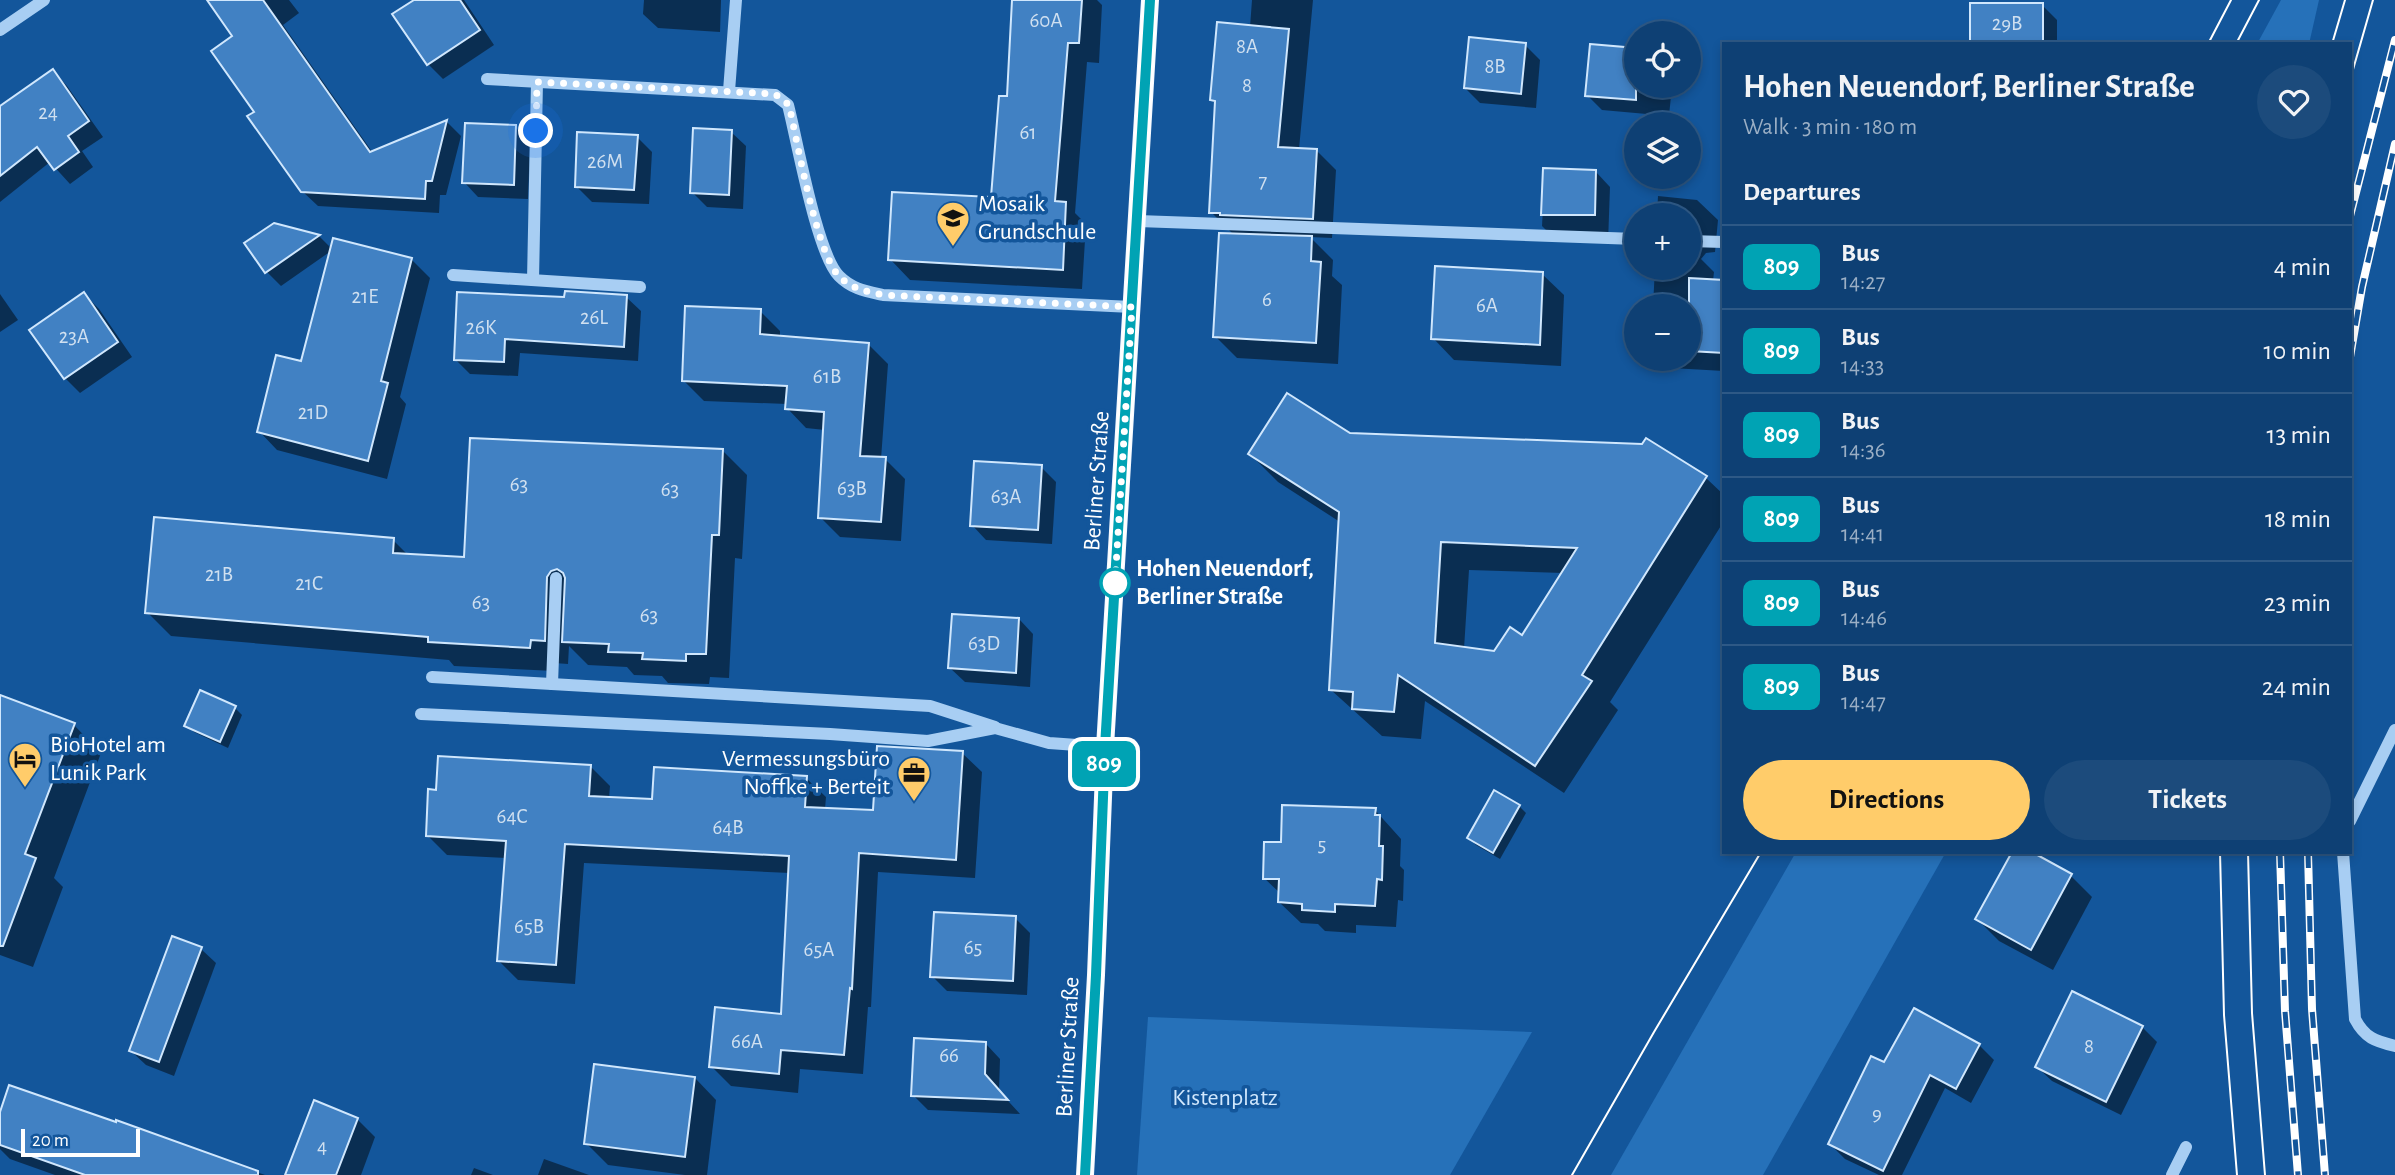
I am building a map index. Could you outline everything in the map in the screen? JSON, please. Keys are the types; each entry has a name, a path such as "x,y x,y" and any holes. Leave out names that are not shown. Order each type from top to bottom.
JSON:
{"main road":[{"name":"Berliner Straße","path":"1085,1175 1105,747 1150,0"}],"street":[{"path":"0,30 44,0"},
{"path":"729,90 736,0"},
{"path":"487,79 775,94 789,105 823,249 836,274 854,289 883,295 1132,307"},
{"path":"533,279 537,82"},
{"path":"1138,221 1624,239"},
{"path":"1701,241 1722,242"},
{"path":"453,275 640,287"},
{"path":"552,684 556,578"},
{"path":"432,677 930,706 1049,743 1105,747"},
{"path":"421,715 928,741 995,728"},
{"path":"2352,817 2395,730"},
{"path":"2343,854 2355,1019 2367,1037 2395,1046"},
{"path":"2172,1175 2186,1147"}],"green space":[{"path":"2281,0 2319,0 2309,42 2258,42"},
{"path":"1795,854 1945,854 1763,1175 1611,1175"},
{"name":"Kistenplatz","path":"1148,1017 1532,1032 1450,1175 1137,1175"}],"building":[{"path":"207,0 263,0 370,152 447,120 432,181 426,181 425,199 301,192 247,116 254,112 211,51 232,36"},
{"path":"414,0 460,0 480,30 427,65 392,14"},
{"path":"1012,0 1082,0 1079,43 1068,43 1055,201 1066,202 1063,270 888,260 892,192 991,197 999,96 1007,96"},
{"path":"1970,3 2043,3 2043,42 1970,42"},
{"path":"1217,22 1289,29 1278,147 1317,149 1313,219 1209,213 1215,101 1210,100"},
{"path":"1469,37 1526,43 1521,94 1464,88"},
{"path":"1590,44 1624,47 1624,98 1636,100 1585,96"},
{"path":"53,69 89,121 68,136 79,152 54,170 37,147 0,176 0,106"},
{"path":"465,123 516,125 514,185 462,183"},
{"path":"693,128 732,130 729,195 690,193"},
{"path":"577,132 638,135 634,190 575,187"},
{"path":"1543,168 1596,170 1595,215 1541,215"},
{"path":"274,223 320,235 265,273 244,243"},
{"path":"1219,233 1312,236 1311,261 1321,262 1316,343 1213,337"},
{"path":"333,238 412,258 381,381 388,383 368,461 257,432 276,355 301,361"},
{"path":"1435,266 1543,272 1540,345 1431,339"},
{"path":"1689,280 1722,280 1722,353 1701,352 1701,294 1689,294"},
{"path":"565,291 627,295 624,347 505,339 504,362 454,360 457,292 564,297"},
{"path":"84,292 118,342 64,379 29,330"},
{"path":"685,306 761,309 760,334 869,343 860,456 886,457 881,522 818,518 824,412 785,409 787,386 682,381"},
{"path":"1287,393 1350,433 1642,444 1646,438 1707,476 1582,675 1592,681 1535,766 1398,675 1394,712 1352,709 1353,692 1329,690 1339,512 1248,454","holes":["1441,542 1577,548 1522,635 1510,627 1494,651 1435,643"]},
{"path":"470,438 723,449 719,535 712,535 706,654 686,654 686,661 642,659 643,653 608,652 609,644 562,642 565,578 557,569 551,571 547,577 545,641 531,640 530,648 428,642 428,637 145,613 154,517 394,538 393,553 464,557"},
{"path":"974,461 1042,465 1038,530 970,526"},
{"path":"952,614 1019,618 1016,673 948,668"},
{"path":"200,690 236,706 220,742 184,726"},
{"name":"BioHotel am Lunik Park","path":"0,695 75,723 25,854 36,858 3,946 0,946"},
{"path":"877,746 963,751 956,860 859,853 852,989 850,988 844,1055 781,1050 779,1074 709,1067 715,1007 781,1014 789,856 565,844 556,965 497,961 506,841 426,836 428,789 436,790 438,756 591,765 589,796 652,799 654,767 807,776 805,807 873,810"},
{"path":"1494,790 1520,805 1493,853 1467,838"},
{"path":"1282,805 1376,808 1375,815 1380,815 1379,846 1383,846 1382,880 1377,879 1375,906 1335,904 1335,912 1302,910 1302,904 1278,902 1279,879 1263,879 1264,842 1281,842"},
{"path":"2011,854 2036,854 2072,874 2031,950 1975,919"},
{"path":"934,912 1016,916 1013,981 930,977"},
{"path":"172,936 202,947 159,1062 129,1051"},
{"path":"2072,991 2143,1026 2106,1102 2035,1067"},
{"path":"1914,1008 1980,1044 1956,1089 1930,1075 1883,1171 1828,1144 1871,1056 1884,1062"},
{"path":"914,1038 986,1042 985,1074 1008,1100 911,1096"},
{"path":"594,1064 695,1077 685,1157 584,1144"},
{"path":"9,1085 258,1171 258,1175 85,1175 0,1145 0,1112"},
{"path":"314,1100 358,1118 336,1175 285,1175"}],"tram line":[{"path":"2209,42 2231,0"},
{"path":"2237,42 2259,0"},
{"path":"2333,42 2345,0"},
{"path":"2352,73 2373,0"},
{"path":"1572,1175 1760,854"},
{"path":"2220,854 2224,1015 2237,1175"},
{"path":"2248,854 2252,1013 2265,1175"}],"railway":[{"path":"2352,208 2395,40"},
{"path":"2352,345 2362,287 2395,144"},
{"path":"2280,854 2285,1011 2298,1175"},
{"path":"2308,854 2312,1009 2325,1175"}],"bus line":[{"name":"809","path":"1085,1175 1105,747 1150,0"}],"place":[{"name":"Mosaik Grundschule","path":"953,248"},
{"name":"Hohen Neuendorf, Berliner Straße","path":"1115,583"},
{"name":"BioHotel am Lunik Park","path":"25,789"},
{"name":"Vermessungsbüro Noffke + Berteit","path":"914,803"}],"route":[{"path":"536,131 537,82 775,94 789,105 823,249 836,274 854,289 883,295 1132,307 1115,583"}]}
